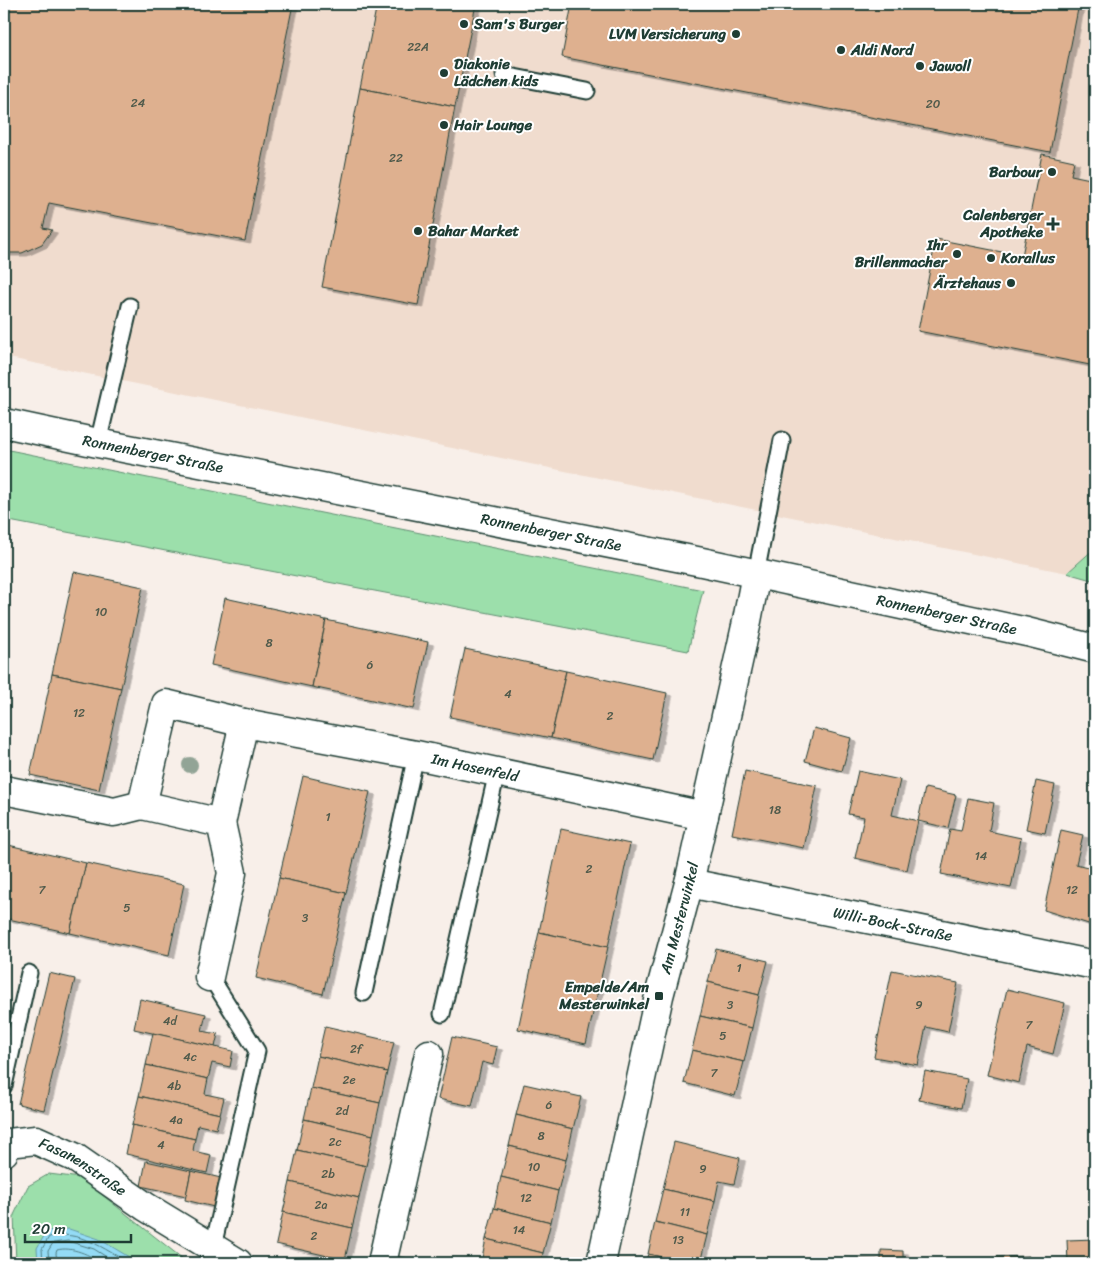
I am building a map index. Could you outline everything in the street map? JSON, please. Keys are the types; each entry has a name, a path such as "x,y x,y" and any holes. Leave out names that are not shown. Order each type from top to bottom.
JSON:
{"street":[{"name":"Ronnenberger Straße","path":"4,423 756,574 1027,632 1095,649"},
{"name":"Am Mesterwinkel","path":"601,1263 659,996 689,883 756,574"},
{"name":"Im Hasenfeld","path":"142,805 166,704 244,723 416,755 704,816"},
{"path":"209,977 232,873 221,823 244,723"},
{"path":"4,790 114,812 142,805 221,823"},
{"name":"Willi-Bock-Straße","path":"689,883 1095,965"},
{"path":"382,1263 429,1054"},
{"name":"Fasanenstraße","path":"5,1140 36,1140 74,1156 146,1207 238,1263"}],"lane":[{"path":"504,75 587,90"},
{"path":"98,443 130,306"},
{"path":"756,574 782,440"},
{"path":"364,993 416,755"},
{"path":"442,1014 497,772"},
{"path":"4,1086 29,973"},
{"path":"209,977 257,1051 213,1247"}],"shaded area":[{"path":"4,4 1095,4 1095,548 1067,573 4,357"}],"green space":[{"path":"4,449 703,590 688,651 4,520"},
{"path":"1095,548 1095,581 1067,573"},
{"path":"49,1174 81,1178 188,1263 16,1263 14,1215 28,1186"}],"water":[{"path":"69,1229 99,1239 139,1263 38,1263 37,1248 47,1231"}],"building":[{"path":"4,4 293,4 245,241 49,203 43,228 52,230 42,244 22,253 4,253 6,233 4,233"},
{"path":"377,4 476,4 455,107 360,88"},
{"path":"572,4 1079,4 1050,152 562,57"},
{"path":"360,88 455,107 418,305 322,287"},
{"name":"Ärztehaus","path":"1042,154 1074,161 1071,175 1095,180 1095,366 918,331 936,239 1022,256"},
{"path":"74,572 143,587 121,688 52,674"},
{"path":"225,598 326,620 312,687 211,665"},
{"path":"326,620 428,642 414,709 312,687"},
{"path":"465,649 566,671 551,738 450,717"},
{"path":"566,671 667,693 653,760 551,738"},
{"path":"52,674 121,688 99,790 30,775"},
{"path":"814,728 851,738 842,771 805,761"},
{"path":"745,771 817,786 804,848 732,834"},
{"path":"858,771 900,780 892,815 918,821 907,870 855,858 864,817 848,814"},
{"path":"303,776 370,792 346,893 279,878"},
{"path":"1036,781 1055,785 1045,833 1026,829"},
{"path":"925,788 956,795 948,828 918,821"},
{"path":"968,798 994,803 989,831 1021,838 1011,888 941,874 950,829 961,831"},
{"path":"561,829 630,844 608,947 539,932"},
{"path":"1061,830 1083,835 1076,864 1095,869 1095,926 1044,910"},
{"path":"4,844 86,863 70,933 4,918"},
{"path":"86,863 184,884 169,955 70,933"},
{"path":"279,878 346,893 323,994 256,978"},
{"path":"539,932 608,947 586,1044 518,1029"},
{"path":"716,949 768,961 759,995 708,982"},
{"path":"892,970 958,983 948,1032 926,1027 918,1065 874,1057"},
{"path":"49,973 75,979 44,1110 18,1104"},
{"path":"708,982 759,995 752,1028 700,1016"},
{"path":"1007,989 1065,1003 1053,1054 1027,1047 1019,1083 987,1075"},
{"path":"140,999 206,1014 202,1031 218,1034 215,1047 134,1029"},
{"path":"700,1016 752,1028 744,1062 692,1050"},
{"path":"325,1026 394,1042 387,1072 318,1056"},
{"path":"153,1033 233,1051 230,1067 212,1063 208,1079 146,1065"},
{"path":"452,1037 497,1047 493,1065 482,1062 472,1106 438,1099"},
{"path":"692,1050 744,1062 735,1096 684,1083"},
{"path":"318,1056 387,1072 380,1103 311,1088"},
{"path":"146,1065 208,1079 205,1094 224,1098 220,1114 139,1096"},
{"path":"925,1071 967,1079 961,1108 919,1100"},
{"path":"524,1084 581,1097 573,1129 516,1115"},
{"path":"311,1088 380,1103 373,1135 304,1119"},
{"path":"139,1096 220,1114 216,1129 198,1125 195,1139 132,1125"},
{"path":"516,1115 573,1129 566,1160 509,1146"},
{"path":"304,1119 373,1135 366,1166 297,1150"},
{"path":"132,1125 195,1139 193,1151 211,1155 207,1173 126,1154"},
{"path":"674,1142 740,1158 734,1184 719,1181 715,1201 663,1189"},
{"path":"509,1146 566,1160 558,1191 501,1177"},
{"path":"297,1150 366,1166 359,1198 290,1182"},
{"path":"146,1161 191,1171 186,1196 141,1186"},
{"path":"191,1171 221,1178 214,1207 185,1200"},
{"path":"501,1177 558,1191 551,1222 494,1208"},
{"path":"290,1182 359,1198 352,1228 283,1212"},
{"path":"663,1189 715,1201 707,1235 655,1222"},
{"path":"494,1208 551,1222 543,1253 486,1239"},
{"path":"283,1212 352,1228 345,1260 276,1244"},
{"path":"655,1222 707,1235 700,1263 687,1263 648,1254"},
{"path":"486,1239 543,1253 541,1263 481,1263"},
{"path":"1095,1239 1095,1263 1068,1263 1067,1240"},
{"path":"881,1250 903,1251 903,1263 881,1263"},
{"path":"648,1254 687,1263 645,1263"},
{"path":"395,1256 429,1263 393,1263"},
{"path":"1029,1256 1029,1263 996,1263 996,1257"},
{"path":"850,1259 877,1260 877,1263 849,1263"}],"place":[{"name":"Sam's Burger","path":"464,24"},
{"name":"LVM Versicherung","path":"736,34"},
{"name":"Aldi Nord","path":"841,50"},
{"name":"Jawoll","path":"920,66"},
{"name":"Diakonie Lädchen kids","path":"444,73"},
{"name":"Hair Lounge","path":"444,125"},
{"name":"Barbour","path":"1052,172"},
{"name":"Calenberger Apotheke","path":"1053,224"},
{"name":"Bahar Market","path":"418,231"},
{"name":"Ihr Brillenmacher","path":"957,254"},
{"name":"Korallus","path":"991,258"},
{"name":"Ärztehaus","path":"1011,283"},
{"name":"Empelde/Am Mesterwinkel","path":"659,996"}]}
